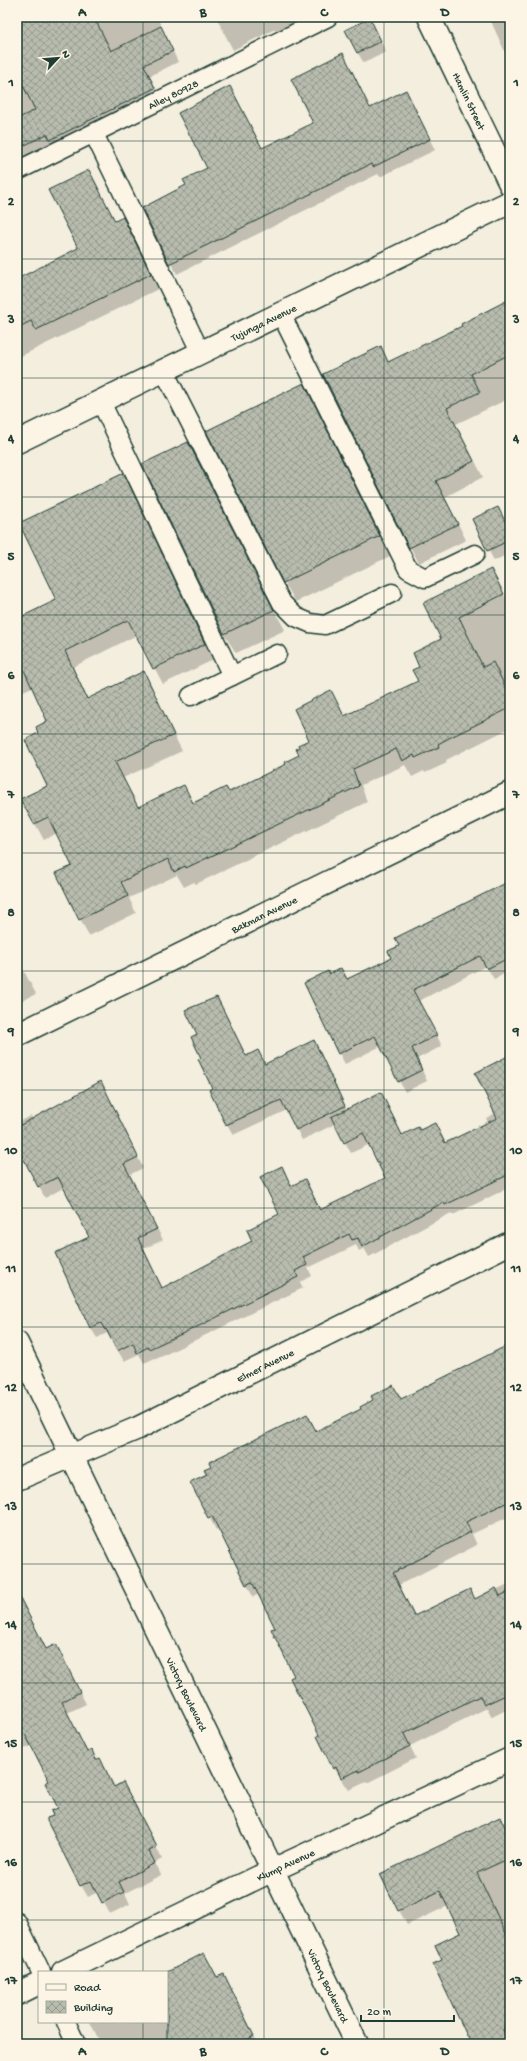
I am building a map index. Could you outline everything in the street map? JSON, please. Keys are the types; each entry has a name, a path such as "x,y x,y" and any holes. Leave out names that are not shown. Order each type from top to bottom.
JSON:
{"street":[{"name":"Hamlin Street","path":"429,17 510,184"},
{"name":"Tujunga Avenue","path":"17,442 510,202"},
{"name":"Bakman Avenue","path":"17,1034 510,793"},
{"name":"Elmer Avenue","path":"17,1479 138,1428 510,1243"},
{"name":"Victory Boulevard","path":"17,1343 357,2044"},
{"name":"Klump Avenue","path":"65,1971 273,1870 510,1759"},
{"path":"17,1994 38,1984"}],"lane":[{"name":"Alley 80928","path":"17,171 328,17"},
{"path":"94,134 201,353"},
{"path":"281,314 408,569 425,578 475,554"},
{"path":"164,371 282,603 296,617 310,623 325,625 392,593"},
{"path":"101,402 232,676"},
{"path":"191,696 277,654"},
{"path":"17,1922 41,1971"},
{"path":"66,2023 76,2044"}],"building":[{"path":"17,17 94,17 111,51 161,26 173,51 144,65 155,88 50,140 47,134 17,149 17,119 35,110 17,73"},
{"path":"370,18 381,41 357,53 345,30"},
{"path":"343,53 370,108 406,90 430,139 373,167 371,164 169,264 142,208 186,185 183,180 207,168 178,113 230,86 262,148 313,123 291,79"},
{"path":"89,170 115,221 123,217 151,274 36,330 31,321 17,328 17,279 78,248 48,190"},
{"path":"510,299 510,354 471,374 480,392 447,408 474,461 436,481 458,524 409,548 323,374 381,346 388,362 462,326 461,324"},
{"path":"304,383 380,536 283,583 206,431"},
{"path":"188,442 274,610 224,634 142,464"},
{"path":"124,473 205,644 153,669 128,620 65,651 87,699 144,671 174,735 115,762 138,807 184,785 193,803 226,787 229,792 286,764 285,762 299,755 296,749 299,747 298,745 309,740 294,709 331,690 344,716 418,681 412,670 419,667 413,653 441,639 423,603 491,569 504,594 459,617 483,667 493,662 510,696 510,708 449,738 438,744 439,747 415,758 414,755 402,761 396,749 353,769 359,786 186,868 185,866 174,872 168,859 121,882 128,896 79,920 56,873 72,866 48,817 34,824 20,799 47,786 25,740 38,733 36,727 47,721 24,670 17,674 17,619 56,600 19,523"},
{"path":"498,507 510,531 510,540 487,551 472,519"},
{"path":"510,881 510,957 487,969 480,956 413,990 437,1035 412,1048 422,1070 398,1082 375,1036 338,1054 304,983 328,971 329,974 341,968 347,979 391,958 388,951 399,946 395,938"},
{"path":"217,997 246,1056 258,1050 265,1064 314,1040 345,1106 296,1130 281,1100 226,1125 209,1090 212,1088 198,1059 201,1058 191,1037 197,1034 185,1010"},
{"path":"510,1055 510,1174 445,1205 444,1202 362,1247 358,1238 352,1240 349,1234 303,1257 307,1265 295,1271 298,1277 199,1326 137,1353 133,1343 117,1351 106,1329 105,1330 101,1323 90,1328 55,1253 89,1237 58,1177 38,1187 17,1146 17,1127 101,1081 138,1157 124,1164 157,1229 138,1238 162,1288 252,1241 247,1230 279,1214 260,1177 282,1166 291,1186 305,1179 320,1210 385,1178 363,1133 344,1143 331,1117 381,1092 402,1135 418,1127 420,1130 435,1123 445,1143 497,1118 475,1073"},
{"path":"510,1344 510,1501 466,1522 471,1532 393,1573 414,1616 470,1589 475,1599 496,1588 500,1596 510,1591 510,1693 484,1705 480,1696 415,1728 404,1734 410,1746 359,1772 359,1770 341,1778 336,1767 333,1769 317,1736 319,1735 290,1678 294,1676 271,1629 275,1628 252,1582 246,1585 212,1516 208,1518 190,1482 207,1474 204,1469 211,1466 209,1462 307,1414 316,1431 361,1409 360,1407 373,1400 371,1396 393,1385 401,1399"},
{"path":"17,1592 46,1649 56,1644 80,1692 62,1702 87,1752 92,1750 96,1760 100,1758 114,1787 123,1782 157,1847 149,1851 155,1863 119,1882 124,1892 102,1903 91,1881 80,1886 47,1821 47,1818 53,1816 51,1811 58,1808 45,1783 49,1781 25,1734 17,1738"},
{"path":"500,1817 510,1836 510,1858 477,1873 510,1942 510,2014 503,2030 510,2044 471,2044 433,1964 442,1960 435,1945 460,1933 440,1891 398,1911 380,1874"},
{"path":"204,1953 217,1977 224,1974 254,2036 239,2044 167,2044 168,1971"}]}
